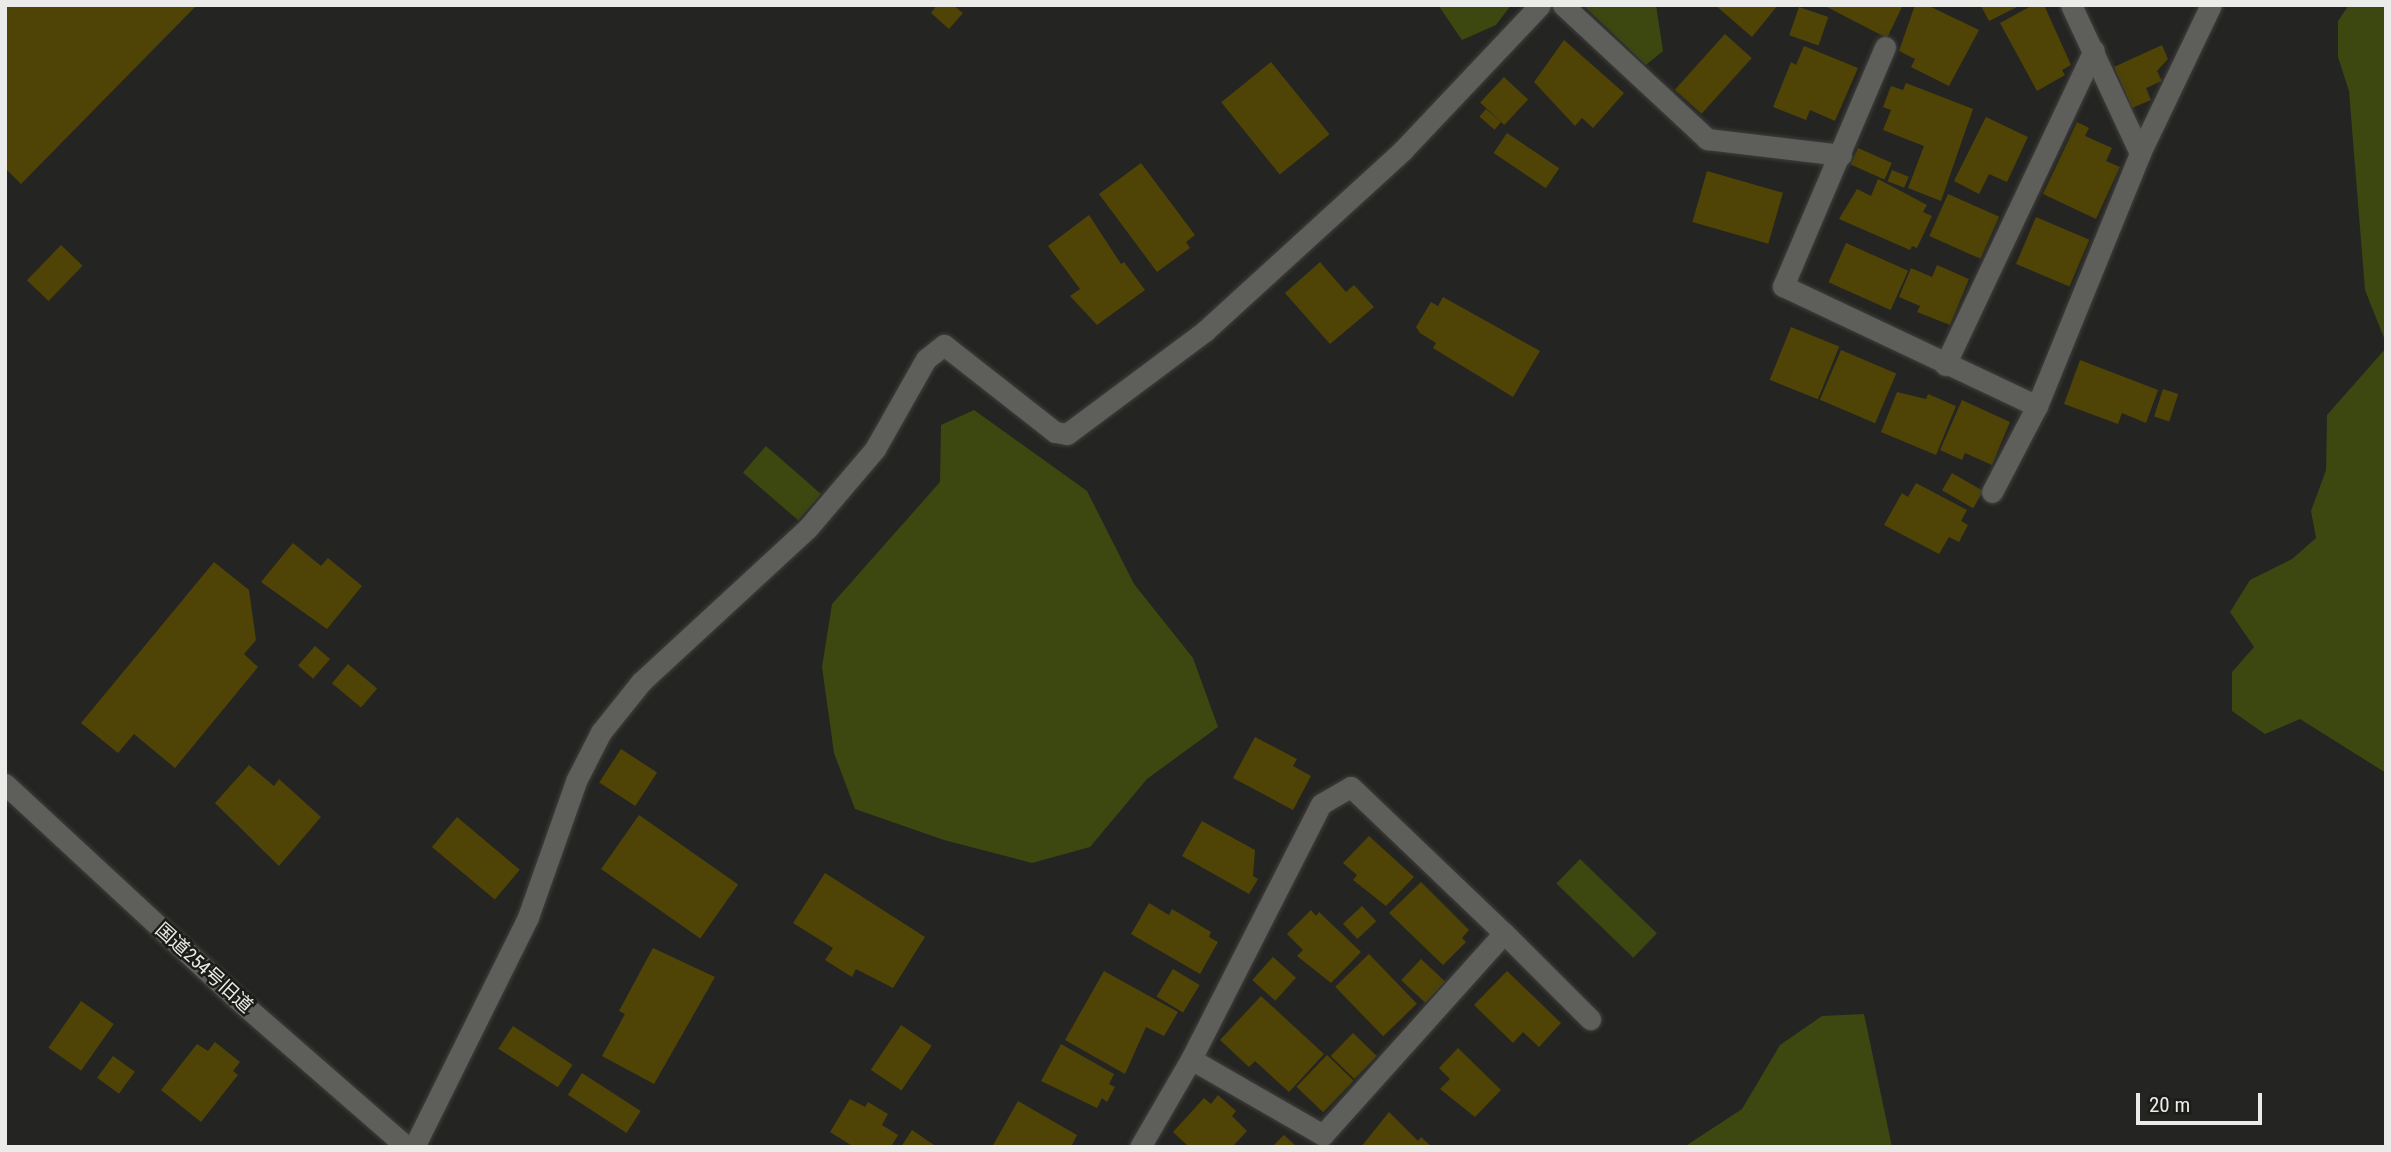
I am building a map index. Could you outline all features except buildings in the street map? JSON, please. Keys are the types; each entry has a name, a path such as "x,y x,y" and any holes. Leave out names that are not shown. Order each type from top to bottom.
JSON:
{"street":[{"path":"414,1147 528,917 577,779 601,732 641,682 807,529 875,449 926,359 944,345 1055,432 1067,434 1205,331 1404,150 1540,5"},
{"path":"1563,5 1707,139 1841,155"},
{"path":"2071,5 2140,153"},
{"path":"1993,492 2036,406 2140,153 2211,5"},
{"path":"1885,47 1783,286 2036,406"},
{"path":"1945,365 2094,50"},
{"name":"国道254号旧道","path":"5,784 236,998 407,1147"},
{"path":"1140,1147 1191,1059 1321,804 1351,787 1590,1019"},
{"path":"1191,1059 1323,1135 1504,933"}],"green space":[{"path":"1438,5 1511,5 1496,25 1462,40"},
{"path":"1583,5 1656,5 1663,51 1646,65"},
{"path":"2349,5 2386,5 2386,343 2365,290 2349,91 2338,57 2338,21"},
{"path":"2386,348 2386,773 2300,719 2265,734 2232,711 2232,672 2254,647 2230,612 2250,580 2292,559 2316,538 2311,511 2326,470 2327,415"},
{"path":"974,410 1087,491 1134,584 1193,658 1218,727 1147,779 1090,847 1032,863 944,840 855,809 834,753 822,667 832,604 940,482 941,425"},
{"path":"766,446 821,494 798,520 743,472"},
{"path":"1580,859 1657,933 1633,958 1556,883"},
{"path":"1864,1014 1892,1147 1684,1147 1742,1109 1780,1045 1822,1016"}]}
